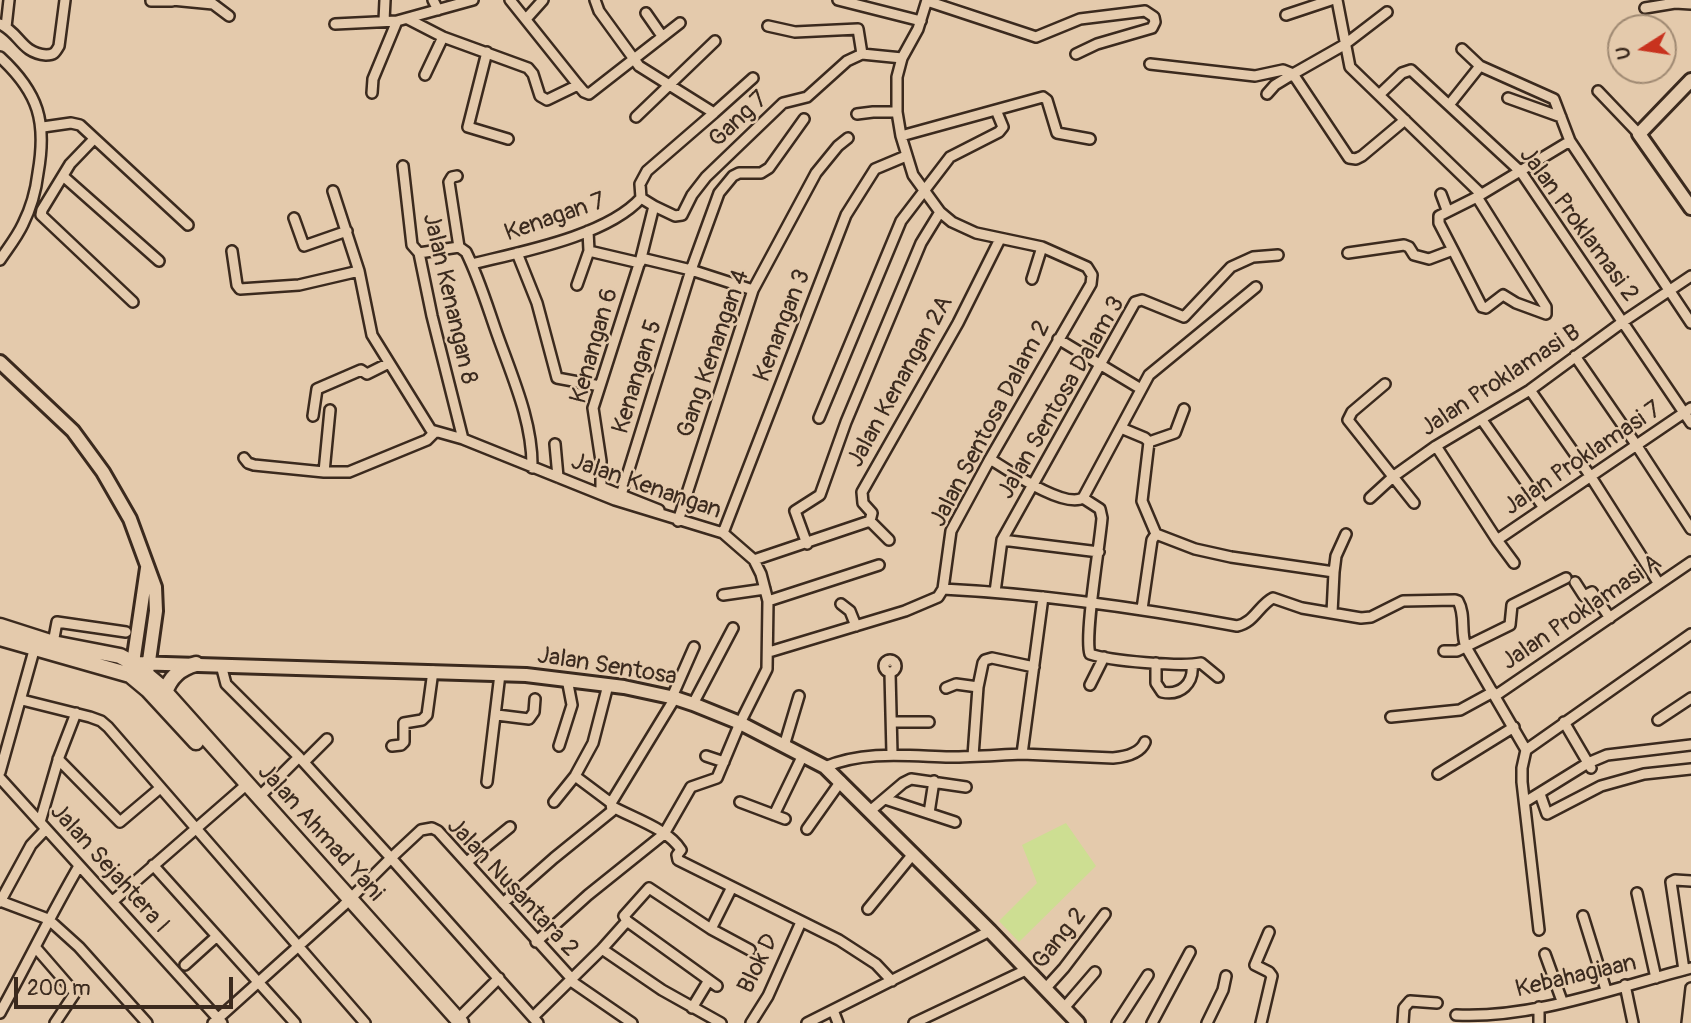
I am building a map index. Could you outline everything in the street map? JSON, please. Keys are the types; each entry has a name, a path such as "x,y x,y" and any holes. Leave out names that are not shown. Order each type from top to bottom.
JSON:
{"main road":[{"path":"0,626 53,643 120,656 133,663 146,678"},
{"path":"0,638 146,678"},
{"path":"165,693 173,677 186,667 196,664"},
{"name":"Jalan Ahmad Yani","path":"146,678 165,693 243,787 258,798 346,902"},
{"name":"Jalan Ahmad Yani","path":"146,678 456,1022"}],"street":[{"path":"9,0 3,25 27,50 51,55 59,46 65,0"},
{"path":"384,21 385,0"},
{"path":"433,0 438,10"},
{"path":"335,24 402,20 473,0"},
{"path":"510,0 584,92 593,92 680,23"},
{"path":"526,19 543,0"},
{"path":"595,0 599,12 647,73 714,113"},
{"path":"838,0 921,20"},
{"path":"1286,15 1331,0"},
{"path":"1337,0 1350,67 1479,195 1547,312 1543,314 1503,295 1491,306 1482,307 1439,223 1443,213 1441,194"},
{"path":"151,1 213,4 229,16"},
{"path":"1032,279 1042,247 1000,239 964,228 940,212 923,191 913,175 901,136 897,112 897,77 902,58 921,20 927,1 1036,37 1093,16 1145,11 1154,17 1152,28 1097,44 1076,54"},
{"path":"1645,8 1675,3 1691,4"},
{"path":"646,12 662,36"},
{"path":"1267,94 1275,85 1344,45 1387,12"},
{"path":"402,20 528,68 533,74 540,96 547,100 578,85"},
{"path":"372,93 373,79 402,20"},
{"path":"768,26 795,32 858,29 862,54 902,58"},
{"path":"425,75 443,37"},
{"path":"636,117 715,41"},
{"path":"1462,49 1480,66 1556,101 1570,141 1691,323"},
{"path":"487,52 468,127 508,139"},
{"name":"Gang 7","path":"654,206 675,216 682,215 706,177 780,106 807,97 847,61 862,54"},
{"path":"0,57 25,86 43,127 35,192 23,225 4,245 0,260"},
{"path":"1150,64 1255,76 1285,70 1293,74 1349,158 1362,156 1405,120"},
{"path":"1449,105 1480,66"},
{"name":"Jalan Proklamasi 2","path":"1379,95 1407,69 1415,72 1521,172 1688,411 1691,423"},
{"name":"Kenagan 7","path":"472,264 588,231 623,214 641,198 640,184 647,171 753,78"},
{"path":"1639,134 1691,80"},
{"path":"1598,91 1639,134 1691,208"},
{"path":"901,136 1043,97 1047,100 1057,133 1090,139"},
{"path":"1508,98 1561,117"},
{"path":"819,418 901,221 956,152 999,132 1003,127 996,110"},
{"path":"858,114 897,112"},
{"name":"Kenangan 5","path":"621,495 691,270 722,187 739,173 761,173 769,168 804,119"},
{"path":"43,127 80,125 188,225"},
{"name":"Gang Kenangan 4","path":"678,521 753,290 816,173 848,138"},
{"path":"94,139 75,158 41,215 133,302"},
{"path":"1443,213 1521,172 1570,141"},
{"name":"Kenangan 3","path":"723,533 846,215 875,169 906,156"},
{"name":"Jalan Kenangan 8","path":"403,166 412,245 419,253 463,439"},
{"path":"63,176 159,261"},
{"path":"457,176 452,177 449,182 459,247"},
{"path":"244,458 247,463 254,465 324,472 360,469 427,440 435,432 428,426 372,335 359,271 333,191"},
{"path":"641,198 654,206"},
{"name":"Kenangan 6","path":"654,206 593,412 601,461 600,484 603,489 658,509 660,515"},
{"name":"Jalan Kenangan 2A","path":"807,544 795,511 820,495 846,422 921,243 940,212"},
{"path":"294,218 304,246 347,231"},
{"path":"577,285 589,251 588,231"},
{"name":"Jalan Kenangan 2A","path":"870,522 872,513 863,503 862,492 958,323 1000,239"},
{"path":"1348,253 1404,245 1409,247 1414,255 1429,259 1453,250"},
{"path":"419,253 459,247 466,252 527,426 532,446 532,468"},
{"name":"Jalan Sentosa Dalam 2","path":"943,589 951,531 1091,284 1092,275 1087,267 1042,247"},
{"path":"232,251 237,285 240,289 299,285 359,271"},
{"path":"589,251 691,270 753,290"},
{"path":"517,253 537,303 557,378 600,386"},
{"name":"Jalan Sentosa Dalam 3","path":"995,592 1002,540 1135,302 1142,300 1184,317 1231,267 1253,257 1278,255"},
{"name":"Jalan Proklamasi B","path":"1370,498 1394,476 1436,446 1530,390 1691,276"},
{"path":"990,459 1033,485 1072,502 1083,498 1155,368 1256,287"},
{"path":"1058,340 1141,389"},
{"path":"1575,356 1691,529"},
{"path":"0,362 73,431 96,462 130,519 155,587 156,611 146,678"},
{"path":"313,416 317,389 361,370 366,374 389,363"},
{"path":"1385,384 1350,415 1348,420 1414,503"},
{"path":"1530,390 1591,477 1660,584"},
{"path":"1149,442 1175,433 1184,409"},
{"path":"324,472 330,410"},
{"name":"Jalan Proklamasi 7","path":"1498,541 1688,411"},
{"path":"1482,420 1544,508"},
{"path":"1121,428 1149,442"},
{"name":"Jalan Kenangan","path":"435,432 463,439 615,500 723,533 754,561 761,574 768,601 767,669 724,762"},
{"path":"1149,442 1142,501 1156,534 1195,549 1231,557 1334,572"},
{"path":"555,444 558,477"},
{"path":"1436,446 1514,564"},
{"path":"1083,498 1100,509 1102,514 1088,651 1090,654 1156,663 1204,664 1218,677"},
{"path":"754,561 870,522 888,540"},
{"path":"1142,609 1152,540 1156,534"},
{"path":"1332,613 1336,556 1346,534"},
{"path":"1002,540 1099,552"},
{"name":"Jalan Proklamasi A","path":"1391,717 1460,710 1494,694 1691,562"},
{"path":"768,601 880,565"},
{"path":"133,663 147,568"},
{"path":"1444,651 1457,652 1511,624 1512,605 1570,580 1584,596 1592,592 1610,618"},
{"path":"723,595 765,589"},
{"path":"769,652 905,611 938,597 943,589 1043,597 1244,625 1273,598 1348,617 1366,618 1403,601 1458,601 1462,608 1466,647 1526,750 1522,768 1539,930"},
{"path":"1022,754 1043,597"},
{"path":"841,604 847,606 856,626"},
{"path":"53,643 57,622 126,632"},
{"path":"693,704 733,628"},
{"path":"1526,750 1691,634"},
{"path":"0,772 35,647"},
{"path":"503,903 612,811 612,805 673,697 695,647"},
{"path":"1090,685 1104,657"},
{"path":"973,756 978,687 983,663 988,659 1034,667"},
{"path":"1156,663 1156,683 1163,692 1170,694 1185,688 1191,679 1192,665"},
{"name":"Jalan Sentosa","path":"146,678 196,664 500,674 608,685 673,697 693,704 740,723 825,767 990,930 1078,1023"},
{"path":"221,664 226,684 302,760 536,1020 627,921"},
{"path":"392,746 404,742 403,726 406,721 422,720 428,715 433,671"},
{"path":"890,673 892,754"},
{"path":"487,782 500,674"},
{"path":"559,746 572,705 567,679"},
{"path":"946,688 956,684 978,687"},
{"path":"554,802 575,776 593,744 608,685"},
{"path":"784,746 799,696"},
{"path":"1658,720 1691,698"},
{"path":"496,715 526,721 532,717 535,699"},
{"path":"22,700 76,713 101,721 108,727 159,789 365,1023"},
{"path":"76,713 58,759 43,825 0,902 48,919 79,947 147,1023"},
{"path":"892,722 929,722"},
{"path":"1564,722 1589,765"},
{"path":"1438,774 1514,727"},
{"path":"258,798 327,739"},
{"path":"825,767 845,760 892,754 1022,754 1113,758 1138,751 1145,742"},
{"path":"1525,802 1607,755 1631,750 1691,745"},
{"path":"774,815 803,755"},
{"path":"536,942 588,895 664,834 691,787 718,778 724,762 706,756"},
{"path":"58,759 120,822 159,789"},
{"path":"1540,794 1547,814 1601,786 1644,774 1691,769"},
{"path":"575,776 612,805 664,834 681,848 677,855 678,860 860,953 876,964 892,981"},
{"name":"Jalan Sejahtera I","path":"0,778 113,901 217,1021"},
{"path":"870,811 911,779 966,787"},
{"path":"807,829 841,781"},
{"path":"929,813 934,781"},
{"path":"113,901 243,787"},
{"path":"886,799 956,822"},
{"path":"740,802 785,819"},
{"path":"467,862 510,827"},
{"name":"Jalan Nusantara 2","path":"391,858 421,830 432,828 467,862 571,980 632,1023"},
{"path":"868,909 913,854"},
{"path":"217,1021 391,858"},
{"path":"153,865 295,1023"},
{"path":"0,1013 36,948 48,919 79,866"},
{"path":"1687,969 1671,882 1691,881"},
{"path":"711,929 732,887"},
{"path":"692,1008 713,983 627,921 624,916 649,888 711,929 750,950"},
{"path":"1637,893 1656,978"},
{"name":"Gang 2","path":"1045,989 1105,914"},
{"path":"1583,916 1606,990"},
{"name":"Blok D","path":"751,1023 768,996 801,922"},
{"path":"807,1023 990,930"},
{"path":"1261,1023 1272,976 1255,965 1269,932"},
{"path":"185,965 217,936"},
{"path":"36,948 75,993 55,1023"},
{"path":"602,949 662,990 721,1023"},
{"path":"1152,1023 1189,952"},
{"path":"1545,954 1562,1001"},
{"name":"Kebahagiaan","path":"1456,1015 1468,1019 1499,1019 1687,969"},
{"path":"914,1023 1026,970"},
{"path":"1064,1008 1095,972"},
{"path":"1117,1023 1148,975"},
{"path":"1207,1023 1223,990 1226,976"},
{"path":"456,1022 499,978"},
{"path":"1625,985 1633,1023"},
{"path":"1687,1023 1691,988"},
{"path":"1403,1023 1404,1008 1410,1001 1437,1003"},
{"path":"1539,1007 1539,1023"},
{"path":"833,1010 838,1023"}],"green space":[{"path":"1066,823 1096,866 1019,942 999,921 1037,883 1022,845"}]}
